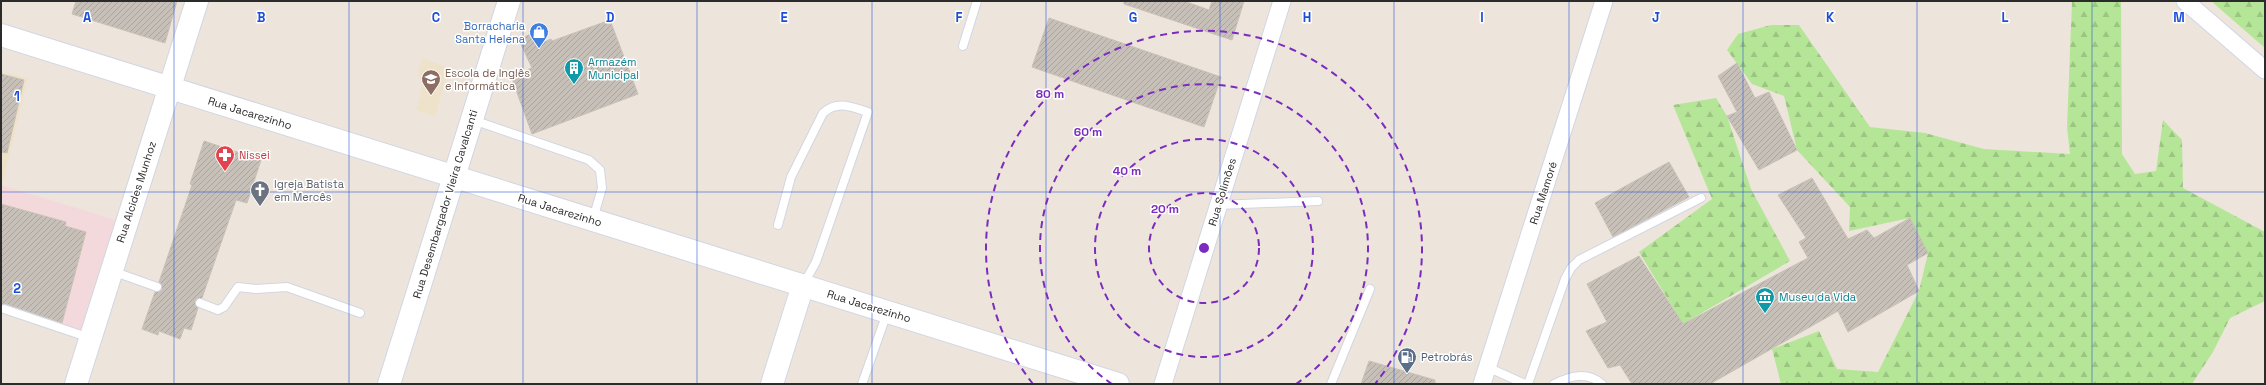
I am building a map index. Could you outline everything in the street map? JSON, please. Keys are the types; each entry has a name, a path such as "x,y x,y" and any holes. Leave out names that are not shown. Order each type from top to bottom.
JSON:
{"main road":[{"name":"Rua Alcides Munhoz","path":"76,384 197,1"},
{"name":"Rua Desembargador Vieira Cavalcanti","path":"389,384 509,1"},
{"name":"Rua Jacarezinho","path":"1,36 1118,384"},
{"path":"772,384 803,286"}],"street":[{"name":"Rua Solimões","path":"1163,384 1282,1"},
{"name":"Rua Mamoré","path":"1482,384 1604,1"},
{"path":"2185,1 2265,70"}],"lane":[{"path":"963,46 977,1"},
{"path":"778,225 791,177 823,113 831,106 842,104 868,112 816,262 803,286"},
{"path":"472,120 589,160 600,170 602,188 592,220"},
{"path":"1528,384 1565,278 1571,268 1579,260 1701,198"},
{"path":"1218,205 1318,201"},
{"path":"111,271 157,287"},
{"path":"200,303 218,310 224,307 238,287 263,289 287,287 360,313"},
{"path":"1331,384 1370,288"},
{"path":"4,309 90,338"},
{"path":"862,384 887,312"},
{"path":"1487,368 1525,384"},
{"path":"1554,384 1567,378 1583,375 1596,379 1602,384"}],"shaded area":[{"name":"Escola de Inglês e Informática","path":"422,58 449,68 435,117 416,110 424,81 417,75"},
{"path":"1,72 28,78 3,182 1,181"},
{"path":"1,185 116,220 112,235 123,238 89,336 1,306"}],"green space":[{"path":"2072,1 2121,1 2122,154 2135,174 2156,171 2163,120 2182,140 2183,188 2265,232 2265,301 2230,318 2213,352 2192,384 1781,384 1772,349 1819,331 1837,369 1878,372 1919,291 1928,253 1910,218 1849,231 1850,207 1797,150 1784,96 1752,84 1727,50 1738,34 1771,25 1799,25 1870,127 1925,133 1984,149 2070,154 2067,127"},
{"path":"2211,1 2265,1 2265,48"},
{"path":"1716,98 1727,116 1751,189 1790,261 1683,324 1639,252 1712,199 1673,105"}],"building":[{"path":"76,1 177,1 165,43 72,14"},
{"path":"1124,1 1184,1 1209,10 1212,1 1244,1 1232,40 1124,4"},
{"path":"1049,18 1221,77 1204,127 1032,67"},
{"name":"Armazém Municipal","path":"610,20 638,94 532,134 511,76 532,68 519,40 536,31 542,43 551,39 552,41"},
{"path":"1737,63 1755,98 1769,92 1797,150 1759,170 1727,116 1737,112 1718,76"},
{"path":"1,74 24,80 7,153 1,152"},
{"path":"204,141 261,160 247,203 236,200 202,298 195,301 198,308 191,330 184,328 180,339 159,331 158,335 142,329 155,292 160,291 162,288 159,282 192,185 190,184"},
{"path":"1669,162 1689,197 1613,237 1595,203"},
{"path":"1812,178 1848,239 1867,230 1874,238 1910,218 1928,253 1907,265 1919,291 1848,332 1838,311 1710,384 1632,384 1620,365 1608,368 1586,331 1607,322 1587,284 1639,256 1683,324 1808,258 1799,242 1806,238 1778,195"},
{"path":"1,204 66,222 65,226 86,232 62,323 6,304 1,304"},
{"path":"1369,361 1435,380 1435,384 1361,384"}],"place":[{"name":"Borracharia Santa Helena","path":"539,49"},
{"name":"Armazém Municipal","path":"574,85"},
{"name":"Escola de Inglês e Informática","path":"431,96"},
{"name":"Nissei","path":"225,172"},
{"name":"Igreja Batista em Mercês","path":"260,207"},
{"name":"Museu da Vida","path":"1765,314"},
{"name":"Petrobrás","path":"1407,374"}]}
